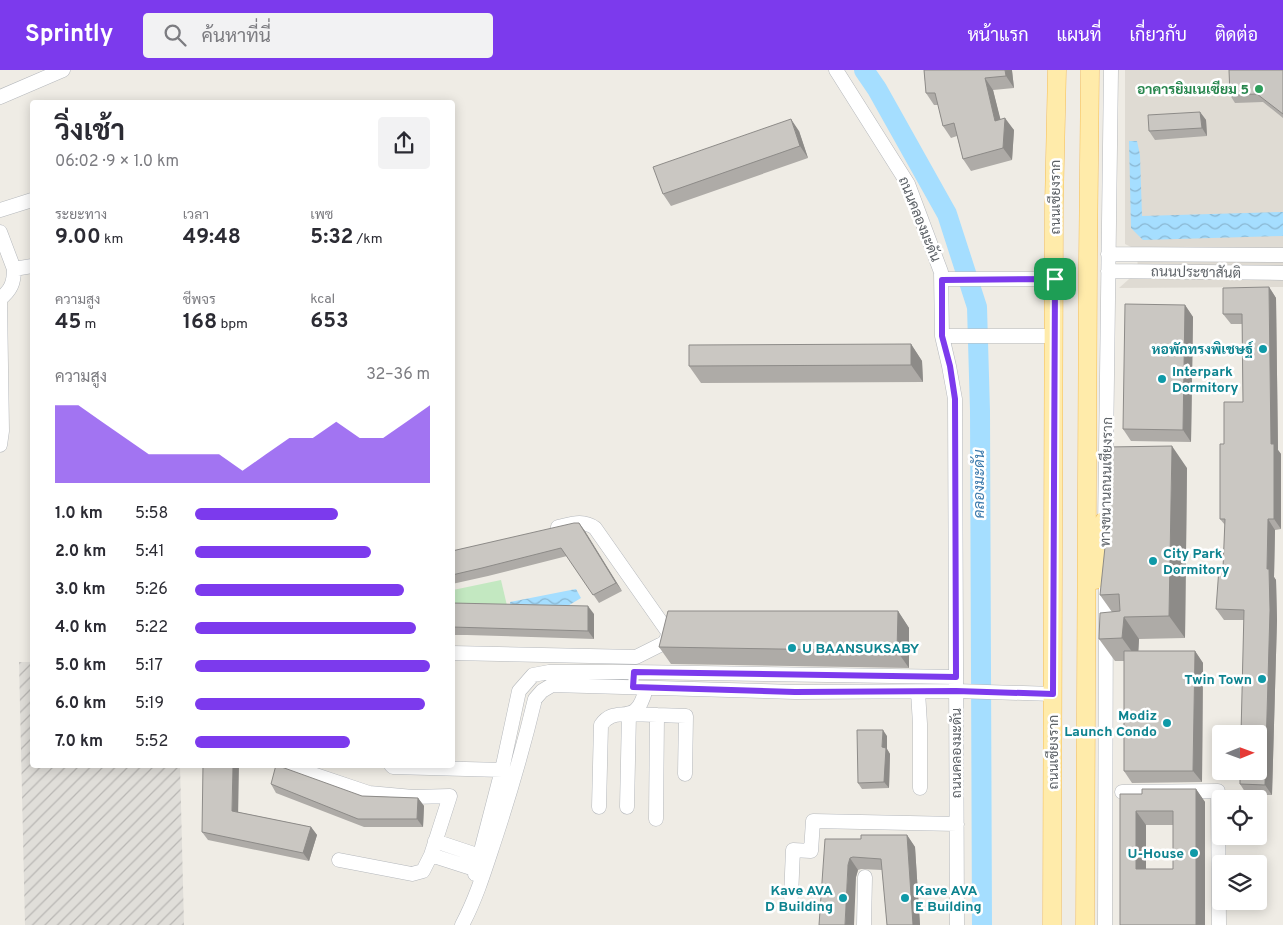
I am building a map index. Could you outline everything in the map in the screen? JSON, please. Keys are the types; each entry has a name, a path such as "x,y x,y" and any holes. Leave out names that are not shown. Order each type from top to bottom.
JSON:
{"main road":[{"name":"ถนนเชียงราก","path":"1052,925 1056,70"},
{"path":"1085,925 1090,70"},
{"path":"1086,653 1094,582 1104,521"}],"street":[{"path":"0,97 63,70"},
{"name":"ถนนคลองมะดัน","path":"836,70 908,184 942,272 947,280 945,336 955,399 959,687 957,925"},
{"name":"ทางขนานถนนเชียงราก","path":"1105,925 1107,792 1104,521 1111,70"},
{"path":"0,210 30,201"},
{"path":"0,232 14,269 12,285 0,300 0,435"},
{"name":"ถนนประชาสันติ","path":"1108,254 1283,255"},
{"path":"14,269 30,266"},
{"name":"ถนนประชาสันติ","path":"1108,271 1283,273"},
{"path":"947,280 1055,279"},
{"path":"945,336 1055,336"},
{"path":"482,865 515,778 535,699 550,679 635,664 664,643 667,638 668,632 594,528 588,523 579,522 541,531"},
{"path":"455,654 635,664 959,687 1003,693 1053,694"},
{"path":"629,714 636,711 640,706 640,688 635,664"},
{"path":"462,925 470,909 482,865 519,691 533,675 550,679 640,688 795,692 918,692 959,687"},
{"path":"519,691 535,699"},
{"path":"918,692 920,788"},
{"path":"628,807 629,714"},
{"path":"599,807 600,725 605,718 610,716 629,714 686,716 685,774"},
{"path":"656,819 657,715"},
{"path":"295,768 369,793 450,796 431,855 422,870 412,874 338,860"},
{"path":"448,768 502,770 515,778"},
{"path":"1122,792 1218,791 1219,925"},
{"path":"791,897 793,850 811,851 814,821 957,824"},
{"path":"435,841 482,865"},
{"path":"431,855 482,865"},
{"path":"864,925 865,877"}],"shaded area":[{"path":"1125,70 1283,70 1283,287 1119,288 1138,271 1135,249 1125,244"},
{"path":"19,662 30,662 30,768 180,768 184,925 25,925"}],"green space":[{"path":"501,580 508,610 455,609 455,590"}],"water":[{"path":"1129,141 1137,141 1140,155 1142,216 1283,212 1283,236 1143,240 1131,228"},
{"path":"576,589 581,598 561,610 510,609 510,602"}],"building":[{"path":"924,70 1005,70 1006,76 985,78 995,121 1005,118 1003,148 963,159 954,123 943,126 935,93 926,93"},
{"name":"อาคารยิมเนเซียม 5","path":"1229,70 1283,70 1283,114 1257,94 1230,95"},
{"path":"1200,112 1202,128 1149,131 1148,115"},
{"path":"791,119 800,146 663,194 653,167"},
{"path":"1269,287 1271,444 1274,444 1274,519 1268,519 1267,569 1269,569 1270,610 1267,725 1241,725 1244,610 1216,609 1219,568 1223,568 1225,519 1220,519 1220,444 1224,444 1224,402 1243,402 1242,314 1223,314 1223,288"},
{"name":"Interpark Dormitory","path":"1125,304 1185,305 1183,430 1123,429"},
{"path":"911,344 911,365 689,366 689,345"},
{"name":"City Park Dormitory","path":"1172,446 1169,616 1124,617 1122,638 1099,639 1100,613 1120,611 1119,594 1100,595 1105,547 1107,447"},
{"path":"579,523 616,583 593,595 561,548 455,574 455,550"},
{"path":"455,603 588,606 588,631 455,627"},
{"path":"668,611 898,611 897,651 659,647"},
{"name":"Modiz Launch Condo","path":"1124,651 1195,651 1193,771 1124,771"},
{"path":"857,730 883,730 882,747 886,748 884,782 858,783"},
{"path":"203,768 233,768 232,811 311,827 303,853 202,832"},
{"path":"275,768 284,768 362,796 418,798 417,819 358,819 271,784"},
{"path":"1240,780 1265,780 1265,785 1240,784"},
{"path":"1142,789 1196,789 1196,925 1120,925 1120,794 1142,794","holes":["1136,811 1173,811 1173,869 1136,869"]},
{"path":"861,835 907,835 913,925 887,925 881,859 853,857 850,858 848,865 845,925 819,925 825,839 861,839"}],"waterway":[{"name":"คลองมะดัน","path":"864,70 877,89 947,214 977,307 980,411 982,925"}],"place":[{"name":"อาคารยิมเนเซียม 5","path":"1259,89"},
{"name":"หอพักทรงพิเชษฐ์","path":"1263,349"},
{"name":"Interpark Dormitory","path":"1162,379"},
{"name":"City Park Dormitory","path":"1153,561"},
{"name":"U BAANSUKSABY","path":"792,648"},
{"name":"Twin Town","path":"1262,679"},
{"name":"Modiz Launch Condo","path":"1167,723"},
{"name":"U-House","path":"1194,853"},
{"name":"Kave AVA D Building","path":"843,898"},
{"name":"Kave AVA E Building","path":"905,898"}],"route":[{"path":"1055,279 1053,694 956,691 795,692 633,687 634,672 956,677 955,399 950,366 942,336 942,280 1055,279"}]}
